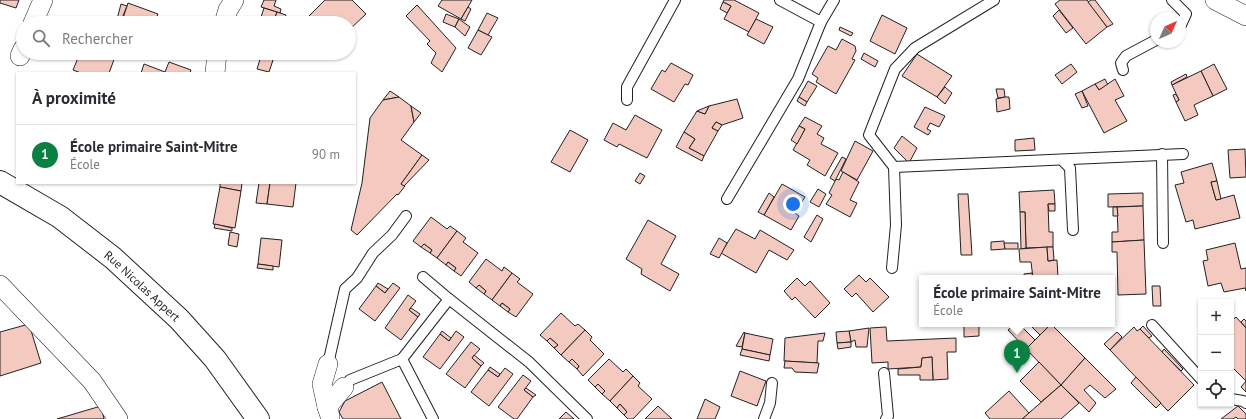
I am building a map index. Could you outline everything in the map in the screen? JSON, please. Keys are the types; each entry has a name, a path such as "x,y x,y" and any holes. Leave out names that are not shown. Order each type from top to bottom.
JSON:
{"street":[{"path":"36,16 43,0"},
{"path":"226,16 234,0"},
{"path":"1215,0 1246,16"},
{"path":"215,72 217,60"},
{"name":"Rue Nicolas Appert","path":"0,182 60,217 113,258 179,319 215,359 258,419"},
{"path":"0,285 92,382 118,419"},
{"path":"328,364 322,384 329,413"},
{"path":"329,413 344,388"}],"lane":[{"path":"627,100 627,87 675,0"},
{"path":"780,0 821,22"},
{"path":"727,199 798,79 821,22 834,0"},
{"path":"892,268 896,225 894,167 869,135 895,69 915,48 994,0"},
{"path":"1172,0 1184,12"},
{"path":"1123,70 1122,63 1126,56 1150,43"},
{"path":"1162,154 1163,243"},
{"path":"894,167 1183,154"},
{"path":"1062,160 1070,168 1073,230"},
{"path":"328,364 345,290 357,278 373,252 392,235 406,216"},
{"path":"422,277 530,362 588,419"},
{"path":"344,388 350,380 402,359 449,299"},
{"path":"1152,325 1198,376"},
{"path":"402,359 433,419"},
{"path":"884,373 888,416 886,419"},
{"path":"764,419 770,403 772,383"},
{"path":"1234,399 1243,400 1246,404"}],"building":[{"path":"0,0 19,0 16,8 0,3"},
{"path":"264,0 276,0 274,6 281,9 280,13 261,7"},
{"path":"325,0 352,0 366,14 356,23 356,16 309,16"},
{"path":"442,0 472,0 461,19 438,6"},
{"path":"724,0 734,0 759,13 749,32 724,19 731,6 723,2"},
{"path":"1060,0 1087,0 1107,27 1086,44 1055,4"},
{"path":"1095,0 1113,24 1107,27 1088,2"},
{"path":"723,2 731,6 727,13 720,9"},
{"path":"128,3 158,14 157,16 124,16"},
{"path":"121,4 127,6 123,16 118,16"},
{"path":"417,5 456,48 442,72 431,63 436,53 427,44 430,41 406,16"},
{"path":"468,7 471,9 465,21 461,19"},
{"path":"264,8 277,12 276,16 261,16"},
{"path":"1059,10 1073,28 1066,33 1053,16"},
{"path":"277,12 286,15 286,16 276,16"},
{"path":"487,13 498,18 488,35 478,30"},
{"path":"446,14 459,19 455,27 443,22"},
{"path":"882,15 907,28 895,54 870,41"},
{"path":"459,19 470,27 465,36 455,27"},
{"path":"756,19 773,27 764,44 747,35"},
{"path":"840,27 853,33 851,36 839,30"},
{"path":"478,30 492,37 481,55 468,48"},
{"path":"842,39 855,46 856,51 852,59 855,60 836,94 816,82 818,78 812,74 828,46 836,50"},
{"path":"864,53 878,61 875,67 861,59"},
{"path":"917,54 952,76 937,97 902,76"},
{"path":"77,60 114,60 109,72 78,72 73,70"},
{"path":"260,60 273,60 269,72 257,69"},
{"path":"169,62 191,70 190,72 165,72"},
{"path":"671,63 693,75 688,85 685,84 674,102 651,89 662,70 665,72"},
{"path":"144,64 165,72 141,72"},
{"path":"1071,64 1077,72 1062,84 1055,75"},
{"path":"1214,64 1227,89 1213,96 1201,71"},
{"path":"1201,71 1213,96 1194,105 1198,115 1185,121 1176,102 1179,100 1172,85"},
{"path":"1186,74 1187,77 1172,85 1171,82"},
{"path":"1105,79 1108,85 1099,90 1095,84"},
{"path":"1115,79 1124,96 1115,100 1127,121 1104,133 1082,91 1095,84 1099,90"},
{"path":"808,81 817,86 807,102 799,97"},
{"path":"945,87 952,93 945,104 937,97"},
{"path":"996,89 1004,89 1005,97 998,98"},
{"path":"390,91 399,97 383,100"},
{"path":"1082,91 1088,106 1082,108 1075,94"},
{"path":"1176,94 1179,100 1176,102 1173,95"},
{"path":"399,97 411,106 414,122 401,140 422,155 401,184 405,186 398,195 397,194 357,235 351,230 362,183 370,118 383,100"},
{"path":"799,97 807,102 805,106 797,101"},
{"path":"1009,97 1010,109 997,112 996,99"},
{"path":"737,99 743,118 722,125 716,122 712,128 718,131 704,156 689,148 695,139 684,132 697,111 705,114 709,106"},
{"path":"411,106 421,113 414,122"},
{"path":"709,106 705,114 697,111"},
{"path":"925,107 945,116 939,127 930,123 927,129 931,131 928,135 914,127"},
{"path":"635,115 662,130 647,158 619,144 617,147 604,140 613,123 626,130"},
{"path":"805,117 822,126 817,134 824,138 821,144 838,153 825,176 807,165 810,160 793,150 805,129 799,126"},
{"path":"716,122 722,125 718,131 712,128"},
{"path":"799,126 805,129 797,144 791,140"},
{"path":"570,130 588,140 570,172 551,162"},
{"path":"684,132 695,139 689,148 704,156 702,161 676,147"},
{"path":"902,136 917,148 909,163 894,148"},
{"path":"1034,138 1035,150 1015,151 1015,140"},
{"path":"855,141 873,151 857,180 841,171"},
{"path":"1245,149 1246,177 1230,178 1228,150"},
{"path":"422,155 429,160 404,186 401,184"},
{"path":"842,157 846,159 835,181 830,178"},
{"path":"1212,163 1217,181 1211,182 1216,200 1234,195 1240,218 1195,229 1193,220 1186,222 1175,185 1184,183 1181,172"},
{"path":"843,172 859,182 850,200 857,203 850,217 826,204 832,195 829,193 836,179 839,180"},
{"path":"640,173 645,176 640,184 635,181"},
{"path":"1217,181 1221,199 1216,200 1211,182"},
{"path":"220,184 242,184 241,191 220,187"},
{"path":"259,184 270,184 267,204 256,203"},
{"path":"270,184 296,184 293,207 267,204"},
{"path":"782,184 805,197 795,213 799,216 791,230 764,215"},
{"path":"220,187 241,191 235,228 213,224"},
{"path":"818,189 826,194 819,207 810,202"},
{"path":"1054,190 1055,204 1048,204 1049,232 1053,232 1053,247 1026,248 1025,212 1020,212 1019,192"},
{"path":"769,193 774,197 764,215 758,212"},
{"path":"1143,193 1143,206 1108,207 1108,194"},
{"path":"958,194 968,194 972,255 961,255"},
{"path":"1048,204 1055,204 1055,211 1049,211"},
{"path":"1143,206 1144,240 1112,242 1112,232 1118,232 1117,207"},
{"path":"1113,207 1117,207 1118,216 1113,216"},
{"path":"1020,212 1025,212 1026,248 1021,249"},
{"path":"817,215 823,219 811,242 804,237"},
{"path":"431,217 447,229 450,226 457,231 437,258 430,253 432,250 424,244 421,247 413,241"},
{"path":"648,220 676,236 661,264 679,274 670,291 641,274 642,269 626,259"},
{"path":"215,224 232,228 232,231 214,228"},
{"path":"736,229 755,239 760,230 794,250 787,260 769,250 756,273 721,253"},
{"path":"457,231 466,238 463,242 478,253 461,276 454,271 456,268 448,262 446,265 437,258"},
{"path":"230,232 239,234 237,247 228,245"},
{"path":"261,238 282,240 279,267 258,264"},
{"path":"719,238 727,243 719,258 710,254"},
{"path":"1144,240 1146,294 1118,295 1117,252 1112,252 1112,242"},
{"path":"1004,241 1005,249 991,250 991,242"},
{"path":"1004,243 1018,243 1018,249 1005,249"},
{"path":"1235,243 1241,269 1246,268 1246,291 1245,288 1224,292 1221,283 1208,286 1203,261 1208,260 1206,250"},
{"path":"424,244 432,250 430,253 421,247"},
{"path":"1047,247 1048,261 1057,260 1058,275 1033,275 1031,262 1020,262 1019,249"},
{"path":"1047,247 1053,247 1054,260 1048,261"},
{"path":"486,259 502,271 504,267 512,273 492,300 484,294 486,291 479,285 476,288 469,282"},
{"path":"448,262 456,268 454,271 446,265"},
{"path":"258,264 273,266 273,270 257,268"},
{"path":"512,273 520,279 517,282 533,294 516,317 508,312 510,309 502,303 500,306 492,300"},
{"path":"1032,273 1032,275 1024,275"},
{"path":"859,275 866,282 870,278 889,297 873,312 856,293 852,297 844,289"},
{"path":"797,278 805,286 810,281 830,303 815,318 795,297 792,300 784,291"},
{"path":"378,283 388,289 385,293 376,286"},
{"path":"393,283 400,288 375,321 359,309 376,286 385,293"},
{"path":"479,285 486,291 484,294 476,288"},
{"path":"1152,286 1160,286 1161,306 1153,306"},
{"path":"408,295 416,301 409,310 418,317 401,340 385,328"},
{"path":"502,303 510,309 508,312 500,306"},
{"path":"411,308 420,314 418,317 409,310"},
{"path":"561,313 575,326 578,324 585,330 561,355 554,348 558,345 550,338 547,341 540,335"},
{"path":"1236,317 1246,328 1246,381 1234,369 1234,319"},
{"path":"1244,319 1246,321 1246,328 1241,322"},
{"path":"29,324 41,363 0,376 0,332"},
{"path":"1143,326 1152,336 1149,338 1140,329"},
{"path":"886,327 887,341 956,338 956,352 947,352 948,379 933,380 932,357 922,358 921,367 888,369 888,362 872,363 870,328"},
{"path":"964,327 979,327 979,336 964,337"},
{"path":"1012,327 1022,327 1035,340 1026,349 1008,330"},
{"path":"1032,327 1048,327 1040,335"},
{"path":"1048,327 1054,327 1085,358 1061,385 1026,349"},
{"path":"1134,327 1137,331 1140,329 1194,385 1168,411 1110,350"},
{"path":"869,328 867,347 856,347 855,340 851,342 849,331"},
{"path":"585,330 592,337 590,340 604,354 583,376 577,369 579,366 572,359 569,362 561,355"},
{"path":"442,331 451,338 449,341 440,334"},
{"path":"456,331 464,337 440,369 423,357 440,334 449,341"},
{"path":"849,331 851,342 837,343 836,332"},
{"path":"744,332 742,347 736,346"},
{"path":"1117,332 1122,337 1110,350 1104,344"},
{"path":"745,333 773,339 770,355 742,349"},
{"path":"825,333 823,341 818,341 817,363 784,361 785,338"},
{"path":"550,338 558,345 554,348 547,341"},
{"path":"471,342 480,349 472,358 481,366 465,388 446,374"},
{"path":"851,342 851,347 838,349 837,343"},
{"path":"742,349 770,355 769,361 740,355"},
{"path":"1164,349 1183,369 1181,371 1162,352"},
{"path":"474,355 484,363 481,366 472,358"},
{"path":"932,357 933,380 920,380 920,375 898,375 898,369 921,367 922,358"},
{"path":"1085,358 1116,389 1105,398 1090,385 1084,390 1096,403 1089,412 1061,385"},
{"path":"572,359 579,366 577,369 569,362"},
{"path":"609,359 623,372 626,369 633,376 610,401 602,394 605,391 598,384 595,387 588,380"},
{"path":"785,361 819,363 817,373 795,372 792,368 784,368"},
{"path":"1039,362 1061,385 1041,402 1020,381"},
{"path":"490,367 500,374 498,377 488,370"},
{"path":"505,368 513,374 489,406 471,392 488,370 498,377"},
{"path":"740,371 766,381 757,406 731,396"},
{"path":"523,375 531,381 524,390 533,397 517,419 514,419 498,407"},
{"path":"633,376 640,383 638,386 652,399 633,419 628,419 624,415 627,412 620,404 617,408 610,401"},
{"path":"1136,377 1161,403 1156,408 1131,383"},
{"path":"1246,381 1246,392 1241,387"},
{"path":"382,382 401,419 343,419 339,412 345,401"},
{"path":"598,384 605,391 602,394 595,387"},
{"path":"1061,385 1079,403 1061,419 1022,419"},
{"path":"526,388 536,395 533,397 524,390"},
{"path":"1009,391 1029,413 1022,419 990,419 985,413"},
{"path":"705,399 720,407 715,419 697,419"},
{"path":"620,404 627,412 624,415 617,408"},
{"path":"101,406 104,419 57,419"},
{"path":"658,406 672,419 645,419"},
{"path":"1238,406 1246,414 1246,419 1238,419 1236,417 1233,419 1221,419"},
{"path":"566,412 574,419 559,419"}],"place":[{"name":"École primaire Saint-Mitre","path":"1017,373"}]}
